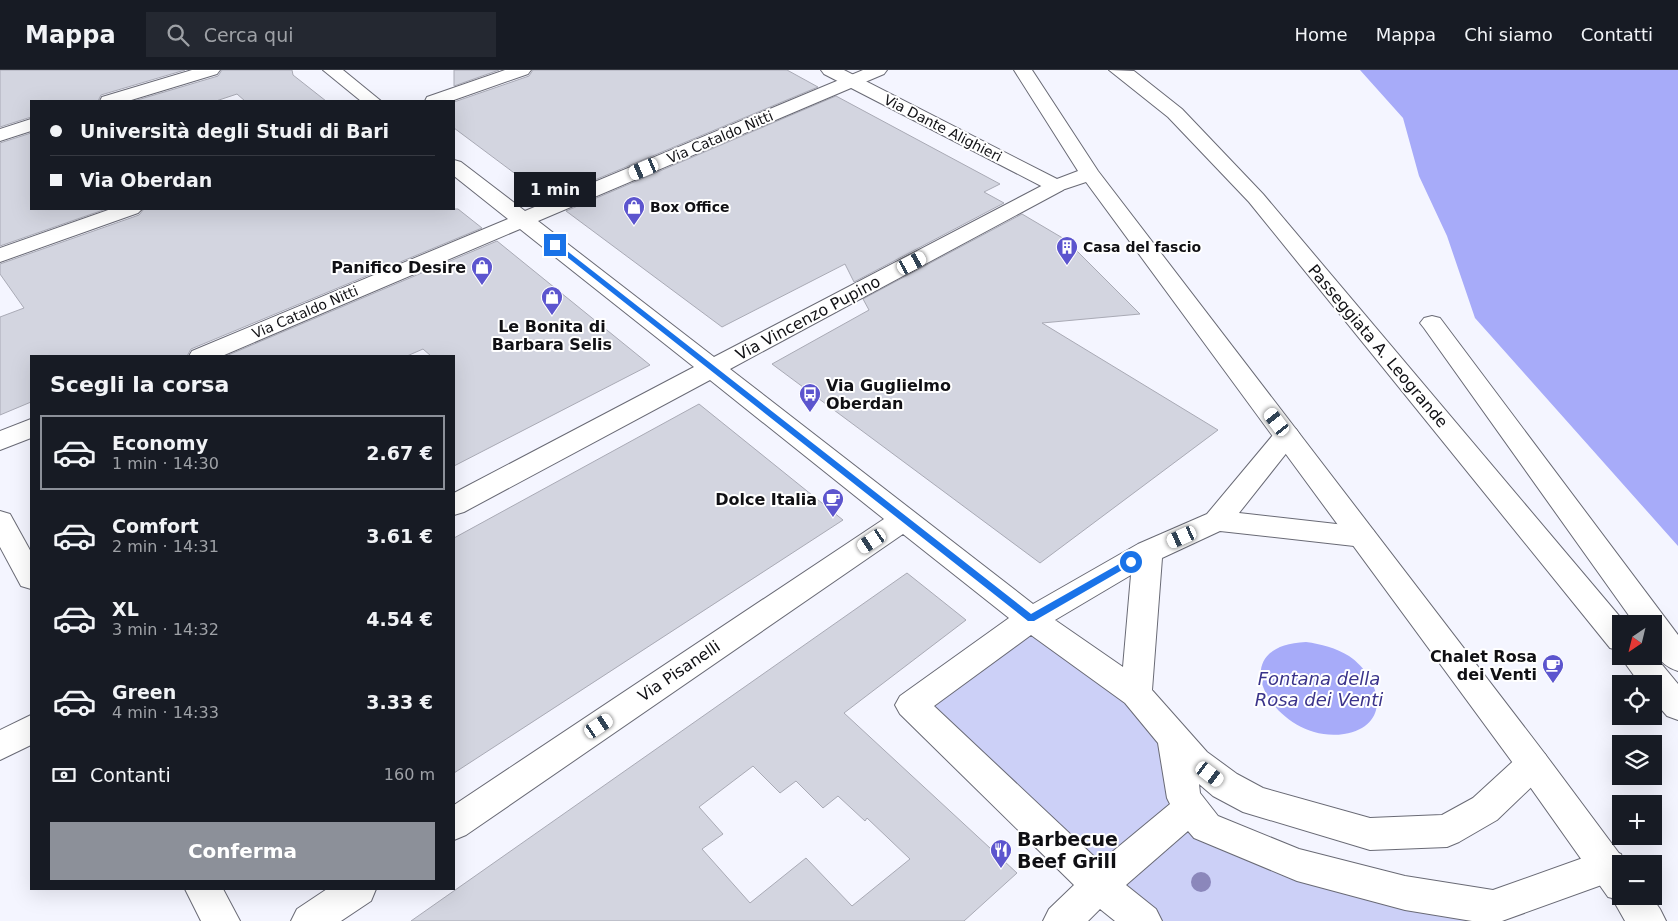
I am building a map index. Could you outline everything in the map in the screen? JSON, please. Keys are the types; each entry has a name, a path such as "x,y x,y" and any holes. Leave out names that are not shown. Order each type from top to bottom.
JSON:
{"street":[{"path":"113,100 211,70"},
{"path":"332,70 371,100"},
{"path":"437,100 522,70"},
{"name":"Via Dante Alighieri","path":"830,70 1056,186"},
{"name":"Via Cataldo Nitti","path":"203,355 878,70"},
{"path":"1023,70 1090,174 1612,871"},
{"name":"Passeggiata A. Leogrande","path":"1118,70 1128,75 1175,113 1256,198 1612,628"},
{"path":"0,135 30,125"},
{"path":"455,167 1031,619 1136,694 1195,762 1225,785 1255,801 1370,834 1447,831 1485,809 1533,764"},
{"name":"Via Vincenzo Pupino","path":"455,504 1056,186 1090,174"},
{"path":"0,255 127,210"},
{"path":"1432,323 1646,615"},
{"path":"0,441 30,428"},
{"path":"1143,921 1099,884 911,705 1031,619 1148,552 1217,521 1287,435"},
{"name":"Via Pisanelli","path":"455,823 904,519"},
{"path":"0,521 30,576"},
{"path":"1217,521 1363,537"},
{"path":"1136,694 1148,552"},
{"path":"1662,638 1678,660"},
{"path":"1643,665 1678,707"},
{"path":"0,746 30,731"},
{"path":"1174,738 1184,798 1206,827 1297,865 1488,914 1612,876"},
{"path":"1062,921 1099,884 1191,807"},
{"path":"204,890 221,921"},
{"path":"310,921 356,890"},
{"path":"1635,905 1647,921"}],"shaded area":[{"path":"1031,620 1173,738 1182,797 1099,883 913,705"},
{"path":"1190,810 1481,921 1145,921 1102,884"}],"water":[{"path":"1360,70 1678,70 1678,546 1475,318 1447,236 1419,176 1403,118"},
{"name":"Fontana della Rosa dei Venti","path":"1306,642 1344,653 1360,665 1369,676 1377,700 1376,712 1370,722 1360,729 1344,734 1319,733 1297,725 1279,711 1266,694 1261,676 1265,660 1279,648"}],"building":[{"path":"0,70 185,70 101,95 98,100 30,100 30,117 0,127"},
{"path":"222,70 292,70 293,75 325,100 244,100 237,94 219,100 137,100 218,76"},
{"path":"454,70 499,70 454,86"},
{"path":"533,70 787,70 818,87 549,199 455,129 455,102 529,76"},
{"path":"836,96 1000,184 984,192 1004,203 854,282 845,264 722,327 566,211"},
{"path":"30,133 30,210 103,210 0,246 0,143"},
{"path":"458,209 482,228 191,349 188,355 30,355 30,402 0,415 0,317 24,308 0,274 0,264 139,215 143,210"},
{"path":"1022,214 1066,240 1140,314 1042,323 1218,430 1040,563 772,364 869,310 863,299"},
{"path":"497,241 650,365 455,465 455,355 430,355 423,349 409,355 228,355"},
{"path":"699,404 843,520 455,772 455,537"},
{"path":"907,573 966,620 844,713 1017,873 964,921 411,921","holes":["753,766 780,793 796,781 823,808 838,796 865,821 867,818 910,859 852,906 806,858 750,903 702,849 723,834 699,807"]}],"place":[{"name":"Box Office","path":"634,226"},
{"name":"Casa del fascio","path":"1067,266"},
{"name":"Panifico Desire","path":"482,286"},
{"name":"Le Bonita di Barbara Selis","path":"552,316"},
{"name":"Via Guglielmo Oberdan","path":"810,413"},
{"name":"Dolce Italia","path":"833,518"},
{"name":"Chalet Rosa dei Venti","path":"1553,684"},
{"name":"Barbecue Beef Grill","path":"1001,869"}],"route":[{"path":"555,245 1031,619 1131,562"}]}
